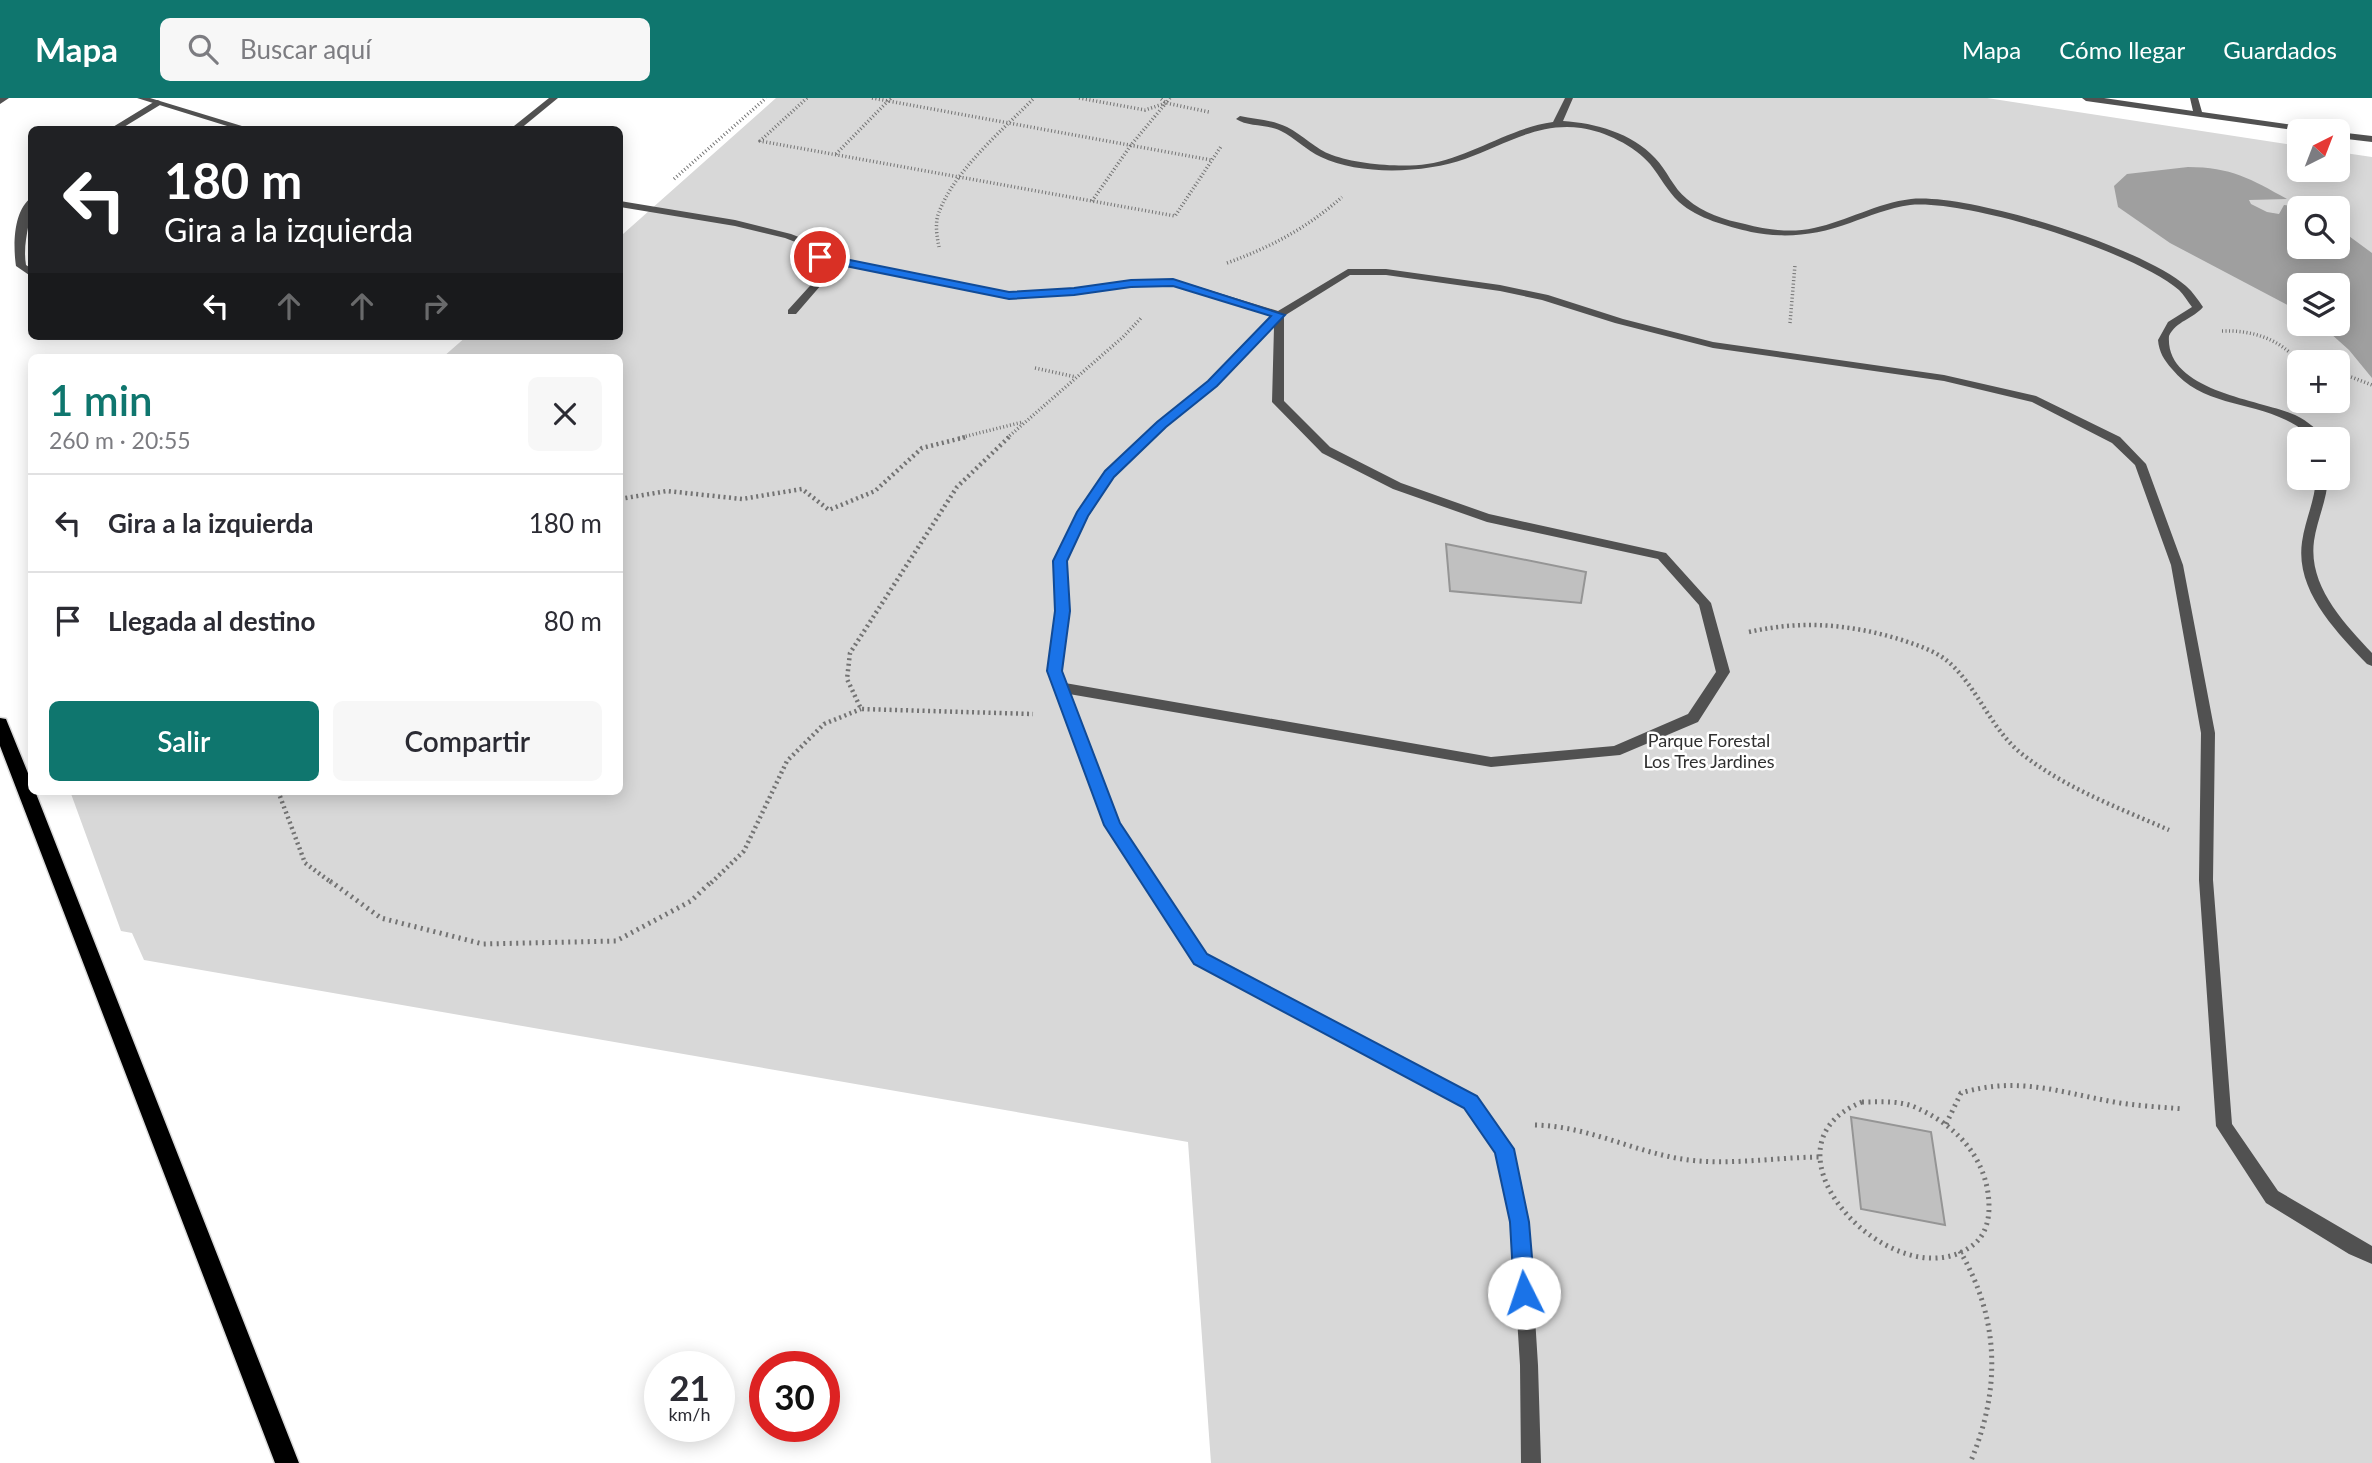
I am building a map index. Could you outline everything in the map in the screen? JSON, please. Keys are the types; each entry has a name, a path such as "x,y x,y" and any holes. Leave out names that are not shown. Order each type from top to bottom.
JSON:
{"main road":[{"path":"0,724 287,1463"}],"street":[{"path":"0,101 5,98"},
{"path":"141,98 237,126"},
{"path":"518,126 554,98"},
{"path":"1557,124 1569,98"},
{"path":"2086,98 2287,127"},
{"path":"2194,98 2197,115"},
{"path":"119,126 157,103"},
{"path":"1240,119 1284,128 1331,158 1423,168 1457,160 1521,131 1557,124 1584,125 1632,146 1650,158 1681,199 1704,212 1750,228 1780,233 1807,234 1901,204 1942,201 2004,214 2104,248 2155,271 2193,296 2198,307 2193,313 2176,320 2163,338 2163,346 2175,369 2214,395 2293,419 2307,427"},
{"path":"2350,136 2372,139"},
{"path":"28,205 18,253 21,266 28,271"},
{"path":"623,205 735,223 806,243 820,257 1009,296 1131,283 1173,282 1279,315"},
{"path":"792,312 823,277 820,257"},
{"path":"1531,1463 1529,1365 1520,1222 1504,1149 1470,1102 1200,959 1112,825 1054,671 1062,611 1060,561 1082,516 1110,474 1162,425 1212,384 1279,315 1348,272 1386,272 1544,298 1713,345 1944,378 2036,399 2116,440 2140,464 2178,565 2208,733 2206,880 2224,1126 2272,1197 2372,1255"},
{"path":"1060,687 1491,762 1615,751 1693,718 1723,672 1705,603 1662,556 1487,518 1397,486 1326,450 1278,402 1279,315"},
{"path":"2322,490 2308,543 2308,568 2319,597 2372,661"}],"path":[{"path":"642,208 766,98"},
{"path":"807,98 760,141 1175,216 1240,119 1166,103 1160,98"},
{"path":"872,98 1211,160"},
{"path":"946,282 936,233 938,214 961,177 1034,98"},
{"path":"1079,98 1145,110 1166,103"},
{"path":"1092,201 1131,145 1170,98"},
{"path":"836,155 889,99"},
{"path":"861,709 847,679 850,653 957,487 1025,421 1123,337 1173,282 1264,250 1306,229 1375,164"},
{"path":"1780,233 1796,264 1792,313 1782,355"},
{"path":"2217,332 2243,332 2263,337 2287,351"},
{"path":"1035,368 1076,377"},
{"path":"2350,377 2372,385"},
{"path":"623,498 667,491 742,499 802,489 829,510 875,491 922,448 1025,421"},
{"path":"1716,644 1778,624 1830,623 1865,627 1915,644 1946,659 2006,740 2041,765 2087,794 2207,847"},
{"path":"280,795 305,863 381,918 483,944 616,942 691,901 744,851 787,761 824,724 861,709 1070,715"},
{"path":"1946,1124 1961,1093 1979,1086 2016,1082 2056,1087 2117,1102 2223,1112"},
{"path":"1862,1102 1902,1103 1918,1108 1946,1124 1978,1158 1990,1185 1989,1224 1972,1246 1945,1258 1929,1259 1898,1252 1857,1228 1844,1215 1827,1189 1821,1169 1821,1144 1825,1129 1841,1111 1862,1102"},
{"path":"1493,1133 1520,1125 1558,1124 1676,1158 1727,1161 1769,1157 1822,1157"},
{"path":"1960,1251 1977,1279 1990,1323 1990,1388 1978,1447 1970,1463"}],"green space":[{"name":"Parque Forestal Los Tres Jardines","path":"776,98 1987,98 2287,144 2287,182 2350,182 2350,154 2372,157 2372,1463 1211,1463 1188,1142 144,960 132,933 121,931 71,795 623,795 623,354 446,354 462,340 623,340 623,234"}],"shaded area":[{"path":"2188,167 2229,172 2287,199 2249,200 2251,204 2267,212 2279,214 2284,205 2287,205 2287,259 2350,259 2350,237 2372,253 2372,378 2350,350 2333,336 2350,336 2350,273 2287,273 2287,305 2170,243 2118,207 2114,186 2127,174"}],"building":[{"path":"1446,544 1586,572 1581,603 1450,591"},
{"path":"1851,1117 1931,1132 1945,1225 1861,1209"}],"route":[{"path":"820,257 1009,296 1131,283 1173,282 1279,315 1212,384 1162,425 1110,474 1082,516 1060,561 1062,611 1054,671 1112,825 1200,959 1470,1102 1504,1149 1520,1222 1524,1293"}]}
